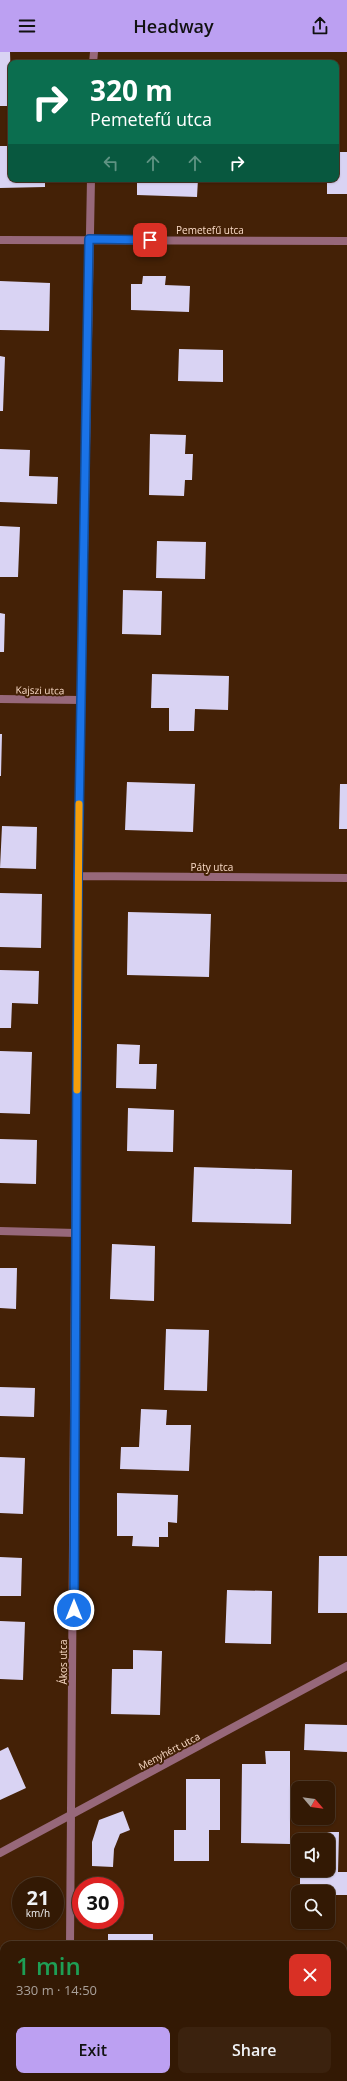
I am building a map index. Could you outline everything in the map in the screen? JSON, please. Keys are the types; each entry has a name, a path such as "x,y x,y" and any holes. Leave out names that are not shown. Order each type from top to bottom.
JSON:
{"street":[{"name":"Ákos utca","path":"70,1941 78,876 90,182"},
{"name":"Pemetefű utca","path":"0,240 89,239 347,241"},
{"name":"Kajszi utca","path":"0,699 81,700"},
{"name":"Páty utca","path":"78,876 347,878"},
{"path":"0,1231 76,1233"},
{"name":"Menyhért utca","path":"0,1852 347,1666"}],"building":[{"path":"0,52 10,52 10,60 8,60 8,106 0,106"},
{"path":"0,146 8,146 8,182 45,182 45,187 0,188"},
{"path":"339,152 347,152 347,194 327,194 327,182 339,182"},
{"path":"137,182 198,182 197,197 137,195"},
{"path":"143,276 166,276 165,285 190,286 189,312 131,310 131,284 142,284"},
{"path":"0,281 50,283 49,331 0,330"},
{"path":"179,349 223,350 223,382 178,381"},
{"path":"0,356 5,357 3,411 0,411"},
{"path":"150,434 186,435 185,454 193,454 192,480 185,480 184,496 149,495"},
{"path":"0,449 30,450 29,476 58,477 57,504 0,502"},
{"path":"0,526 20,527 18,577 0,577"},
{"path":"157,541 206,542 205,579 156,578"},
{"path":"123,590 162,591 161,635 122,634"},
{"path":"0,613 5,614 4,652 0,652"},
{"path":"152,674 229,676 228,710 195,709 194,731 169,731 169,708 151,708"},
{"path":"0,734 2,734 1,776 0,776"},
{"path":"127,782 195,784 193,832 125,830"},
{"path":"340,784 347,784 347,829 339,829"},
{"path":"2,826 37,827 36,869 0,868"},
{"path":"0,893 42,894 41,948 0,947"},
{"path":"128,912 211,914 209,977 127,975"},
{"path":"0,970 39,971 38,1004 12,1003 11,1028 0,1028"},
{"path":"117,1044 140,1045 139,1064 157,1064 156,1089 116,1088"},
{"path":"0,1051 32,1052 30,1114 0,1113"},
{"path":"128,1108 174,1110 173,1152 127,1151"},
{"path":"0,1139 37,1140 36,1184 0,1183"},
{"path":"194,1167 292,1170 291,1224 192,1222"},
{"path":"112,1244 155,1246 154,1301 110,1299"},
{"path":"0,1268 17,1268 16,1309 0,1308"},
{"path":"166,1329 209,1330 207,1391 164,1390"},
{"path":"0,1387 35,1388 34,1417 0,1416"},
{"path":"141,1409 167,1410 166,1425 191,1425 189,1471 120,1469 121,1447 139,1447"},
{"path":"0,1457 25,1458 23,1514 0,1513"},
{"path":"117,1493 178,1495 177,1523 168,1522 168,1537 159,1537 159,1547 132,1546 133,1536 117,1536"},
{"path":"319,1556 347,1556 347,1613 318,1613"},
{"path":"0,1557 22,1558 21,1596 0,1596"},
{"path":"227,1590 272,1591 271,1644 225,1643"},
{"path":"0,1621 25,1622 23,1680 0,1679"},
{"path":"133,1650 162,1651 160,1715 111,1714 112,1669 133,1669"},
{"path":"305,1724 347,1725 347,1752 304,1750"},
{"path":"8,1747 26,1788 0,1800 0,1751"},
{"path":"265,1751 290,1751 290,1844 241,1843 242,1764 266,1764"},
{"path":"186,1779 220,1779 220,1830 209,1830 209,1861 174,1861 174,1830 186,1830"},
{"path":"123,1811 130,1830 120,1834 114,1849 113,1867 92,1866 92,1842 99,1820"},
{"path":"339,1832 338,1872 347,1872 347,1895 335,1895 335,1885 300,1885 300,1877 335,1877 335,1833 301,1833"},
{"path":"108,1934 153,1934 153,1941 108,1941"}],"slow traffic":[{"path":"77,1090 79,804"}],"route":[{"path":"74,1610 78,876 89,239 150,240"}]}
